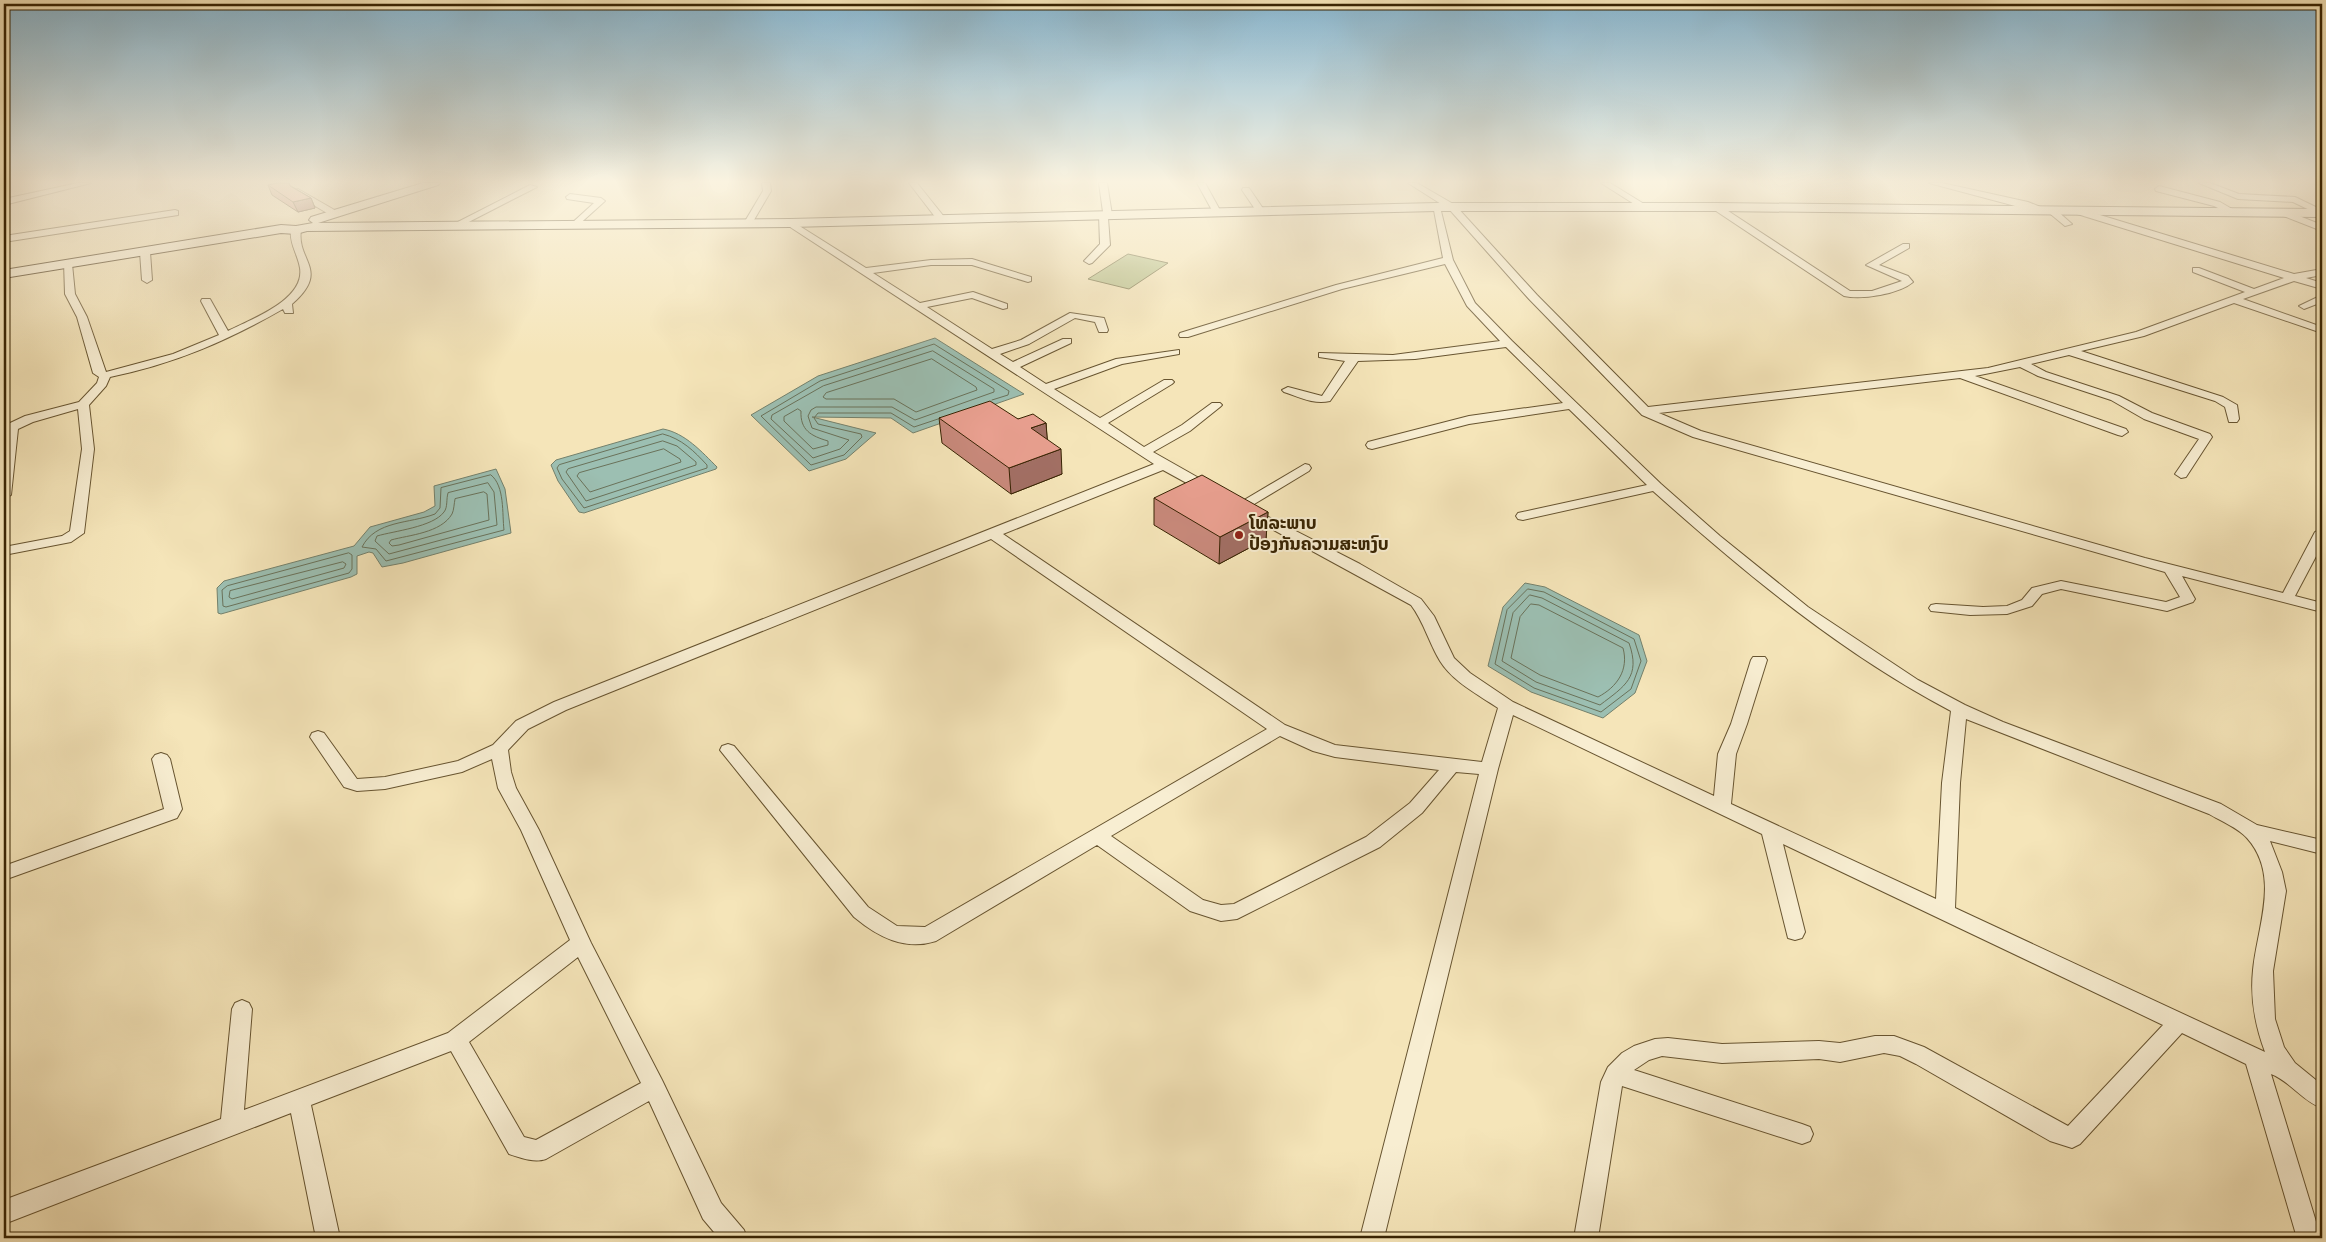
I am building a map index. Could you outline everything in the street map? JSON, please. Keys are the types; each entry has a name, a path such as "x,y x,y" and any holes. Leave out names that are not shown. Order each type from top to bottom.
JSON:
{"street":[{"path":"4,274 210,241"},
{"path":"67,264 70,294 82,317 99,373 105,375 164,362 226,337 288,307 304,285 305,267 295,241"},
{"path":"818,241 1164,465 1411,599 1422,608 1427,616 1447,660 1464,677 1507,706 2255,1058 2287,1070 2322,1098"},
{"path":"1088,261 1105,247 1105,241"},
{"path":"1444,241 1448,260 1471,304 1508,343 1656,487 1803,610 1912,684 1959,709 2040,743 2199,803 2234,819 2252,831 2261,842 2265,852 2276,892 2263,972 2264,1019 2275,1051 2287,1070"},
{"path":"1482,241 1533,297 1646,412 1697,434 2171,569 2322,608"},
{"path":"1766,241 1838,290 1852,296 1866,296 1908,282 1905,278 1871,265 1906,246"},
{"path":"2176,241 2322,286"},
{"path":"145,252 147,280"},
{"path":"1184,335 1339,287 1448,260"},
{"path":"863,270 937,263 974,262 1016,277 1028,279"},
{"path":"2196,270 2254,292"},
{"path":"1646,412 1988,371 2140,334 2295,277 2322,272"},
{"path":"918,306 972,294 1004,306"},
{"path":"2304,306 2322,298"},
{"path":"2235,300 2322,330"},
{"path":"206,302 226,337"},
{"path":"991,353 1025,342 1074,315 1100,320 1103,330"},
{"path":"1012,367 1066,341"},
{"path":"1323,355 1354,360 1388,360 1508,343"},
{"path":"2071,351 2219,399 2231,405 2233,418"},
{"path":"1045,388 1120,361 1175,352"},
{"path":"1288,390 1315,399 1326,399 1349,363 1354,360"},
{"path":"2022,363 2042,374 2114,398 2148,416 2206,437 2181,474"},
{"path":"1961,374 2122,432"},
{"path":"4,495 8,446 12,427 29,419 83,404 102,384 105,375"},
{"path":"1100,424 1168,382"},
{"path":"4,551 66,539 77,534 88,449 83,404"},
{"path":"1144,452 1186,428 1216,405"},
{"path":"1372,446 1469,420 1571,405"},
{"path":"318,737 350,782 357,785 385,783 462,766 499,748 522,725 560,706 992,532 1164,465"},
{"path":"1241,506 1304,468"},
{"path":"1523,516 1656,487"},
{"path":"992,532 1279,729 1319,747 1335,751 1489,769"},
{"path":"2287,598 2322,532"},
{"path":"1936,608 1973,610 2013,609 2028,602 2037,590 2061,585 2167,607 2188,599 2171,569"},
{"path":"1722,808 1727,754 1739,724 1758,660"},
{"path":"1372,1238 1489,769 1507,706"},
{"path":"1945,911 1951,784 1959,709"},
{"path":"728,750 861,912 881,929 906,938 929,935 1279,729"},
{"path":"499,748 502,772 507,788 530,830 581,943 654,1087 712,1210 734,1238"},
{"path":"4,874 170,813 173,809 161,759"},
{"path":"1097,836 1197,906 1221,913 1237,911 1373,842 1416,808 1452,766"},
{"path":"1770,830 1795,932"},
{"path":"2252,831 2322,847"},
{"path":"4,1212 456,1040 581,943"},
{"path":"232,1124 242,1009"},
{"path":"1586,1238 1612,1082 1616,1074 1635,1056 1665,1046 1707,1053 1819,1050 1833,1054 1844,1053 1880,1043 1896,1046 1924,1058 2058,1134 2072,1137 2179,1022"},
{"path":"456,1040 517,1146 529,1150 538,1151 654,1087"},
{"path":"2255,1058 2309,1238"},
{"path":"1616,1074 1802,1134"},
{"path":"299,1100 328,1238"}],"green space":[{"path":"1128,254 1168,263 1129,289 1088,279"}],"water":[{"path":"935,338 1024,394 913,433 891,418 812,417 876,433 846,459 809,471 751,415 818,376"},
{"path":"663,429 679,435 693,444 717,467 716,469 584,513 579,512 558,481 551,465 556,460"},
{"path":"496,469 505,489 511,533 382,567 373,553 369,552 357,556 357,574 351,577 221,614 218,613 217,588 224,581 354,546 370,527 424,512 435,506 434,486"},
{"path":"1525,583 1545,587 1639,635 1647,661 1635,693 1603,718 1531,692 1488,666 1503,607"}],"building":[{"path":"990,401 1018,419 1033,414 1046,423 1031,428 1061,449 1009,468 939,418"},
{"path":"1202,475 1268,512 1220,537 1154,498"}],"place":[{"name":"ໂທລະພາບ ປ້ອງກັນຄວາມສະຫງົບ","path":"1239,535"}]}
